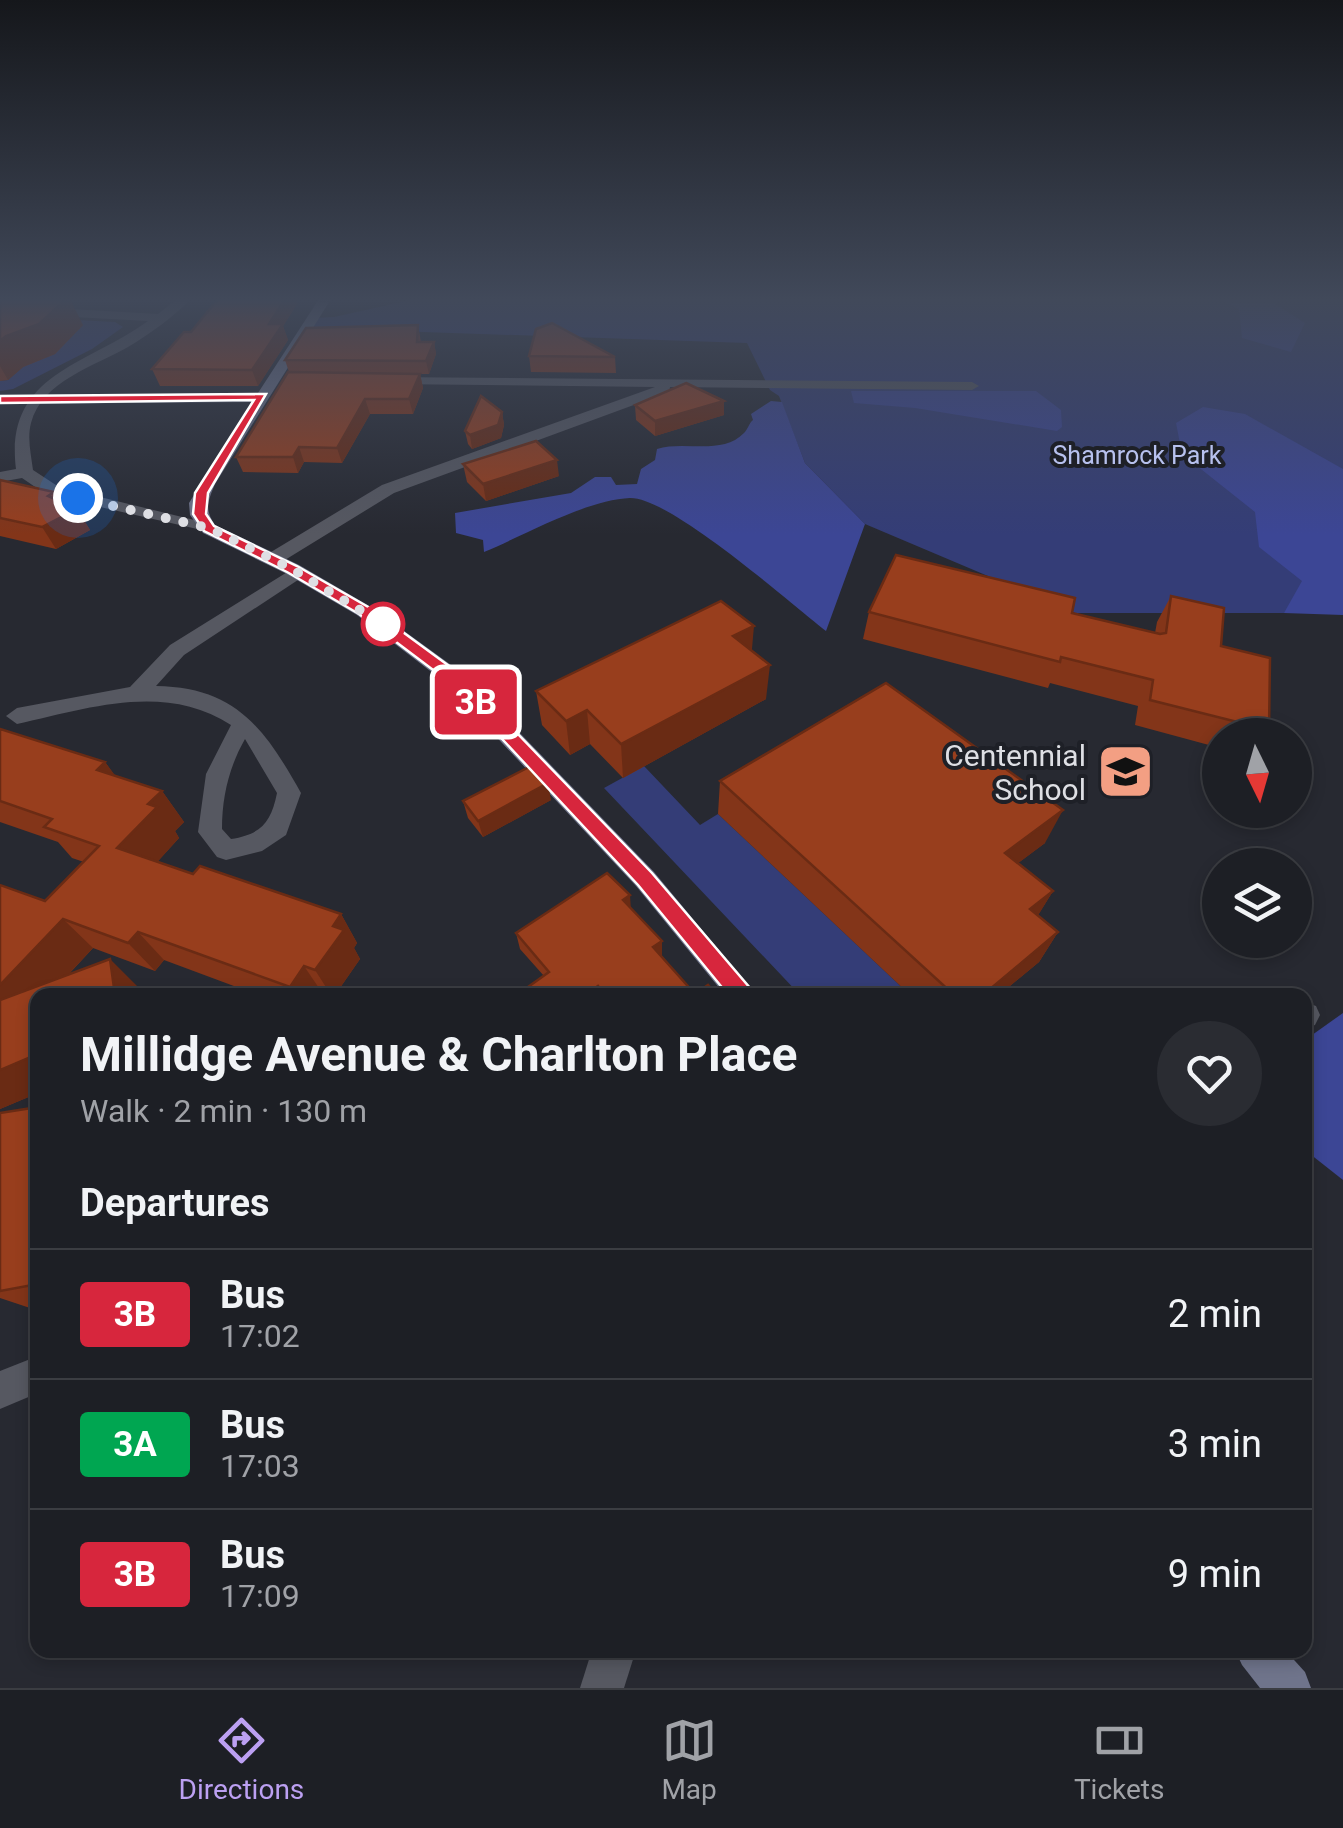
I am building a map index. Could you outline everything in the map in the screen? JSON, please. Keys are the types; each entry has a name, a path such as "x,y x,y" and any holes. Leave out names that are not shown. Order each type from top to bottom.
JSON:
{"street":[{"path":"57,378 34,399 21,431 19,448 25,472 52,490 209,528 297,572 376,619 454,678 645,879 736,988"},
{"path":"209,528 200,514 202,493 262,397 283,378"},
{"path":"374,380 972,386"},
{"path":"273,560 388,489 683,383"},
{"path":"0,400 262,397"},
{"path":"0,477 25,472"},
{"path":"138,692 177,650 297,572"},
{"path":"18,716 138,692 204,697 244,723 289,793 284,825 270,838 226,850 210,832 210,810 216,774 244,723"},
{"path":"0,1390 30,1377"},
{"path":"602,1688 611,1658"},
{"path":"1263,1658 1289,1688"}],"green space":[{"path":"35,378 0,391 0,381"},
{"name":"Shamrock Park","path":"764,378 1343,378 1343,600 1284,613 1075,613 865,524 805,463 779,396 770,390"},
{"path":"644,766 700,825 718,814 903,988 793,988 604,788"}],"shaded area":[{"path":"851,391 1036,391 1061,410 1062,427 1057,431 915,408 854,403"},
{"path":"771,401 782,402 805,463 865,524 826,631 700,532 648,502 630,498 594,505 484,552 483,540 456,533 455,513 571,493 595,477 611,477 616,485 637,484 641,469 655,460 657,449 714,446 735,440 753,420 751,414"},
{"path":"1203,407 1245,414 1343,469 1343,615 1284,613 1302,581 1259,547 1255,512 1182,454 1176,423"},
{"path":"1343,1013 1343,1180 1312,1156 1312,1035"}],"building":[{"path":"284,378 418,378 409,399 365,399 337,448 299,447 293,457 236,457"},
{"path":"686,383 724,401 655,421 635,405"},
{"path":"481,396 502,412 498,425 470,435 465,431"},
{"path":"536,441 557,460 483,484 463,464"},
{"path":"0,480 54,492 48,496 77,509 42,527 0,518"},
{"path":"896,555 1075,598 1072,613 1160,634 1166,633 1171,596 1224,608 1221,646 1270,658 1269,718 1221,718 1150,700 1153,680 1061,657 1060,662 869,612"},
{"path":"721,601 754,626 733,636 770,665 621,744 587,710 566,721 536,691"},
{"path":"886,683 1063,810 1005,853 1053,891 1030,909 1058,932 991,988 946,988 720,781"},
{"path":"0,729 105,762 97,770 162,791 148,804 157,807 117,848 193,874 200,866 341,914 333,926 344,930 315,970 304,966 290,987 138,932 128,943 63,919 0,985 0,885 45,901 99,846 44,827 52,819 0,801"},
{"path":"531,766 548,783 478,821 463,801"},
{"path":"607,873 630,895 623,900 662,941 653,947 690,988 529,988 549,972 516,933"},
{"path":"110,959 114,988 32,988"},
{"path":"30,989 30,1057 0,1070 0,1000"},
{"path":"30,1108 30,1285 0,1291 0,1113"}],"bus line":[{"name":"3B","path":"0,400 262,397 202,493 198,503 200,514 209,528 292,569 364,611 454,678 645,879 736,988"}],"place":[{"name":"Centennial School","path":"1125,772"}],"route":[{"path":"78,498 209,528 292,569 388,627 383,624"}]}
